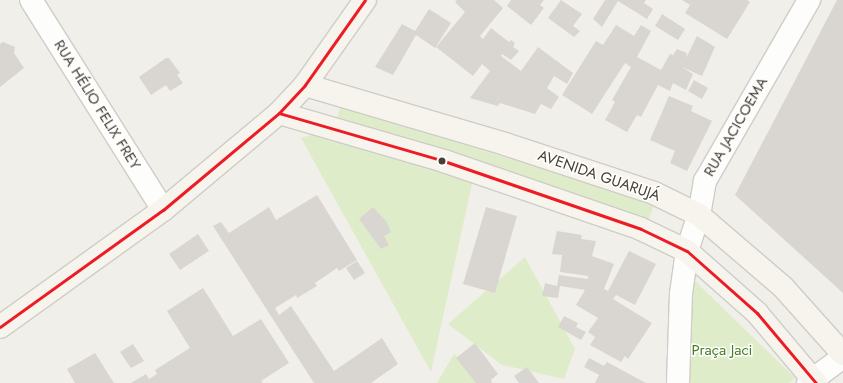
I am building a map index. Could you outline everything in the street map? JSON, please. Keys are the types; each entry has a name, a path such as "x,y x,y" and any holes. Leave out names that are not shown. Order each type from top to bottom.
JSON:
{"street":[{"name":"RUA HÉLIO FELIX FREY","path":"31,0 163,210"},
{"path":"0,327 163,210 279,113 305,85 365,0"},
{"name":"RUA JACICOEMA","path":"678,383 681,294 687,251 699,215 705,181 809,0"},
{"name":"AVENIDA GUARUJÁ","path":"305,85 505,144 654,193 699,215 783,287 843,356"},
{"path":"279,113 444,161 641,229 687,251 757,313 813,381 843,356"}],"green space":[{"path":"341,105 654,205 648,221 336,121"},
{"path":"321,132 473,179 431,372 301,138"},
{"path":"525,257 575,349 564,379 502,365 448,324"},
{"name":"Praça Jaci","path":"694,280 795,378 789,383 688,383"},
{"path":"454,354 483,383 437,383"}],"building":[{"path":"457,0 494,0 503,8 480,36 483,39 491,28 509,42 511,40 515,43 513,47 519,51 511,60 502,54 501,56 521,71 538,47 573,73 567,84 554,76 547,88 559,97 551,109 541,104 535,114 500,103 498,106 470,98 490,71 482,64 473,76 436,47 465,12 455,2"},
{"path":"511,0 544,0 540,5 544,8 531,25 507,6"},
{"path":"561,0 582,14 573,26 580,31 574,37 548,18"},
{"path":"605,0 646,0 644,3 653,9 647,19 618,1 602,27 593,19"},
{"path":"682,0 747,0 750,2 727,39 685,13 690,5"},
{"path":"837,0 843,0 843,293 735,195"},
{"path":"429,9 451,23 435,48 416,35 393,75 375,67 402,24 415,31"},
{"path":"662,14 685,29 678,40 655,26"},
{"path":"616,25 634,36 641,25 651,31 637,57 661,70 670,54 673,55 677,49 687,53 686,58 697,36 715,47 702,76 682,67 693,74 686,90 673,83 670,91 658,85 641,117 637,115 627,132 605,120 615,102 612,100 631,67 625,63 592,114 562,95 596,41 603,45"},
{"path":"3,42 15,47 14,53 24,68 0,87 0,44"},
{"path":"166,58 169,58 180,73 177,75 183,83 170,91 166,85 151,95 139,77"},
{"path":"694,80 708,88 702,99 688,91"},
{"path":"669,96 693,106 691,111 712,121 687,171 670,163 675,151 650,140"},
{"path":"317,195 357,260 339,271 337,268 315,283 317,286 297,298 296,295 275,308 279,315 291,306 334,371 382,338 398,364 371,383 314,383 213,226 221,222 229,233 269,207 276,220"},
{"path":"373,207 386,221 391,232 384,236 389,245 381,249 359,219"},
{"path":"486,207 517,216 495,293 463,284"},
{"path":"557,231 582,235 581,239 596,241 592,256 614,264 604,289 608,291 629,251 656,264 635,305 616,295 613,299 652,323 628,359 625,356 621,362 590,345 595,337 588,332 598,318 576,305 585,290 560,286 558,298 542,296 545,283 557,286 559,275 588,279 588,276 560,272 562,255 552,254"},
{"path":"198,234 209,251 180,270 169,254"},
{"path":"357,261 365,273 354,280 346,268"},
{"path":"203,288 233,336 261,319 289,363 261,381 263,383 131,383 146,374 149,379 157,374 155,370 190,348 167,311"},
{"path":"564,316 578,323 576,327 586,332 581,340 558,327"},
{"path":"475,343 498,374 491,380 492,383 476,383 456,358"},
{"path":"133,344 144,361 131,368 120,352"},
{"path":"95,353 114,383 75,383 67,369"},
{"path":"589,358 604,366 607,362 646,383 595,383 599,375 584,367"},
{"path":"527,367 539,383 519,383 514,376"}],"transit line":[{"path":"0,327 163,210 279,113 305,85 365,0"},
{"path":"279,113 444,161 641,229 687,251 757,313 816,383"}]}
